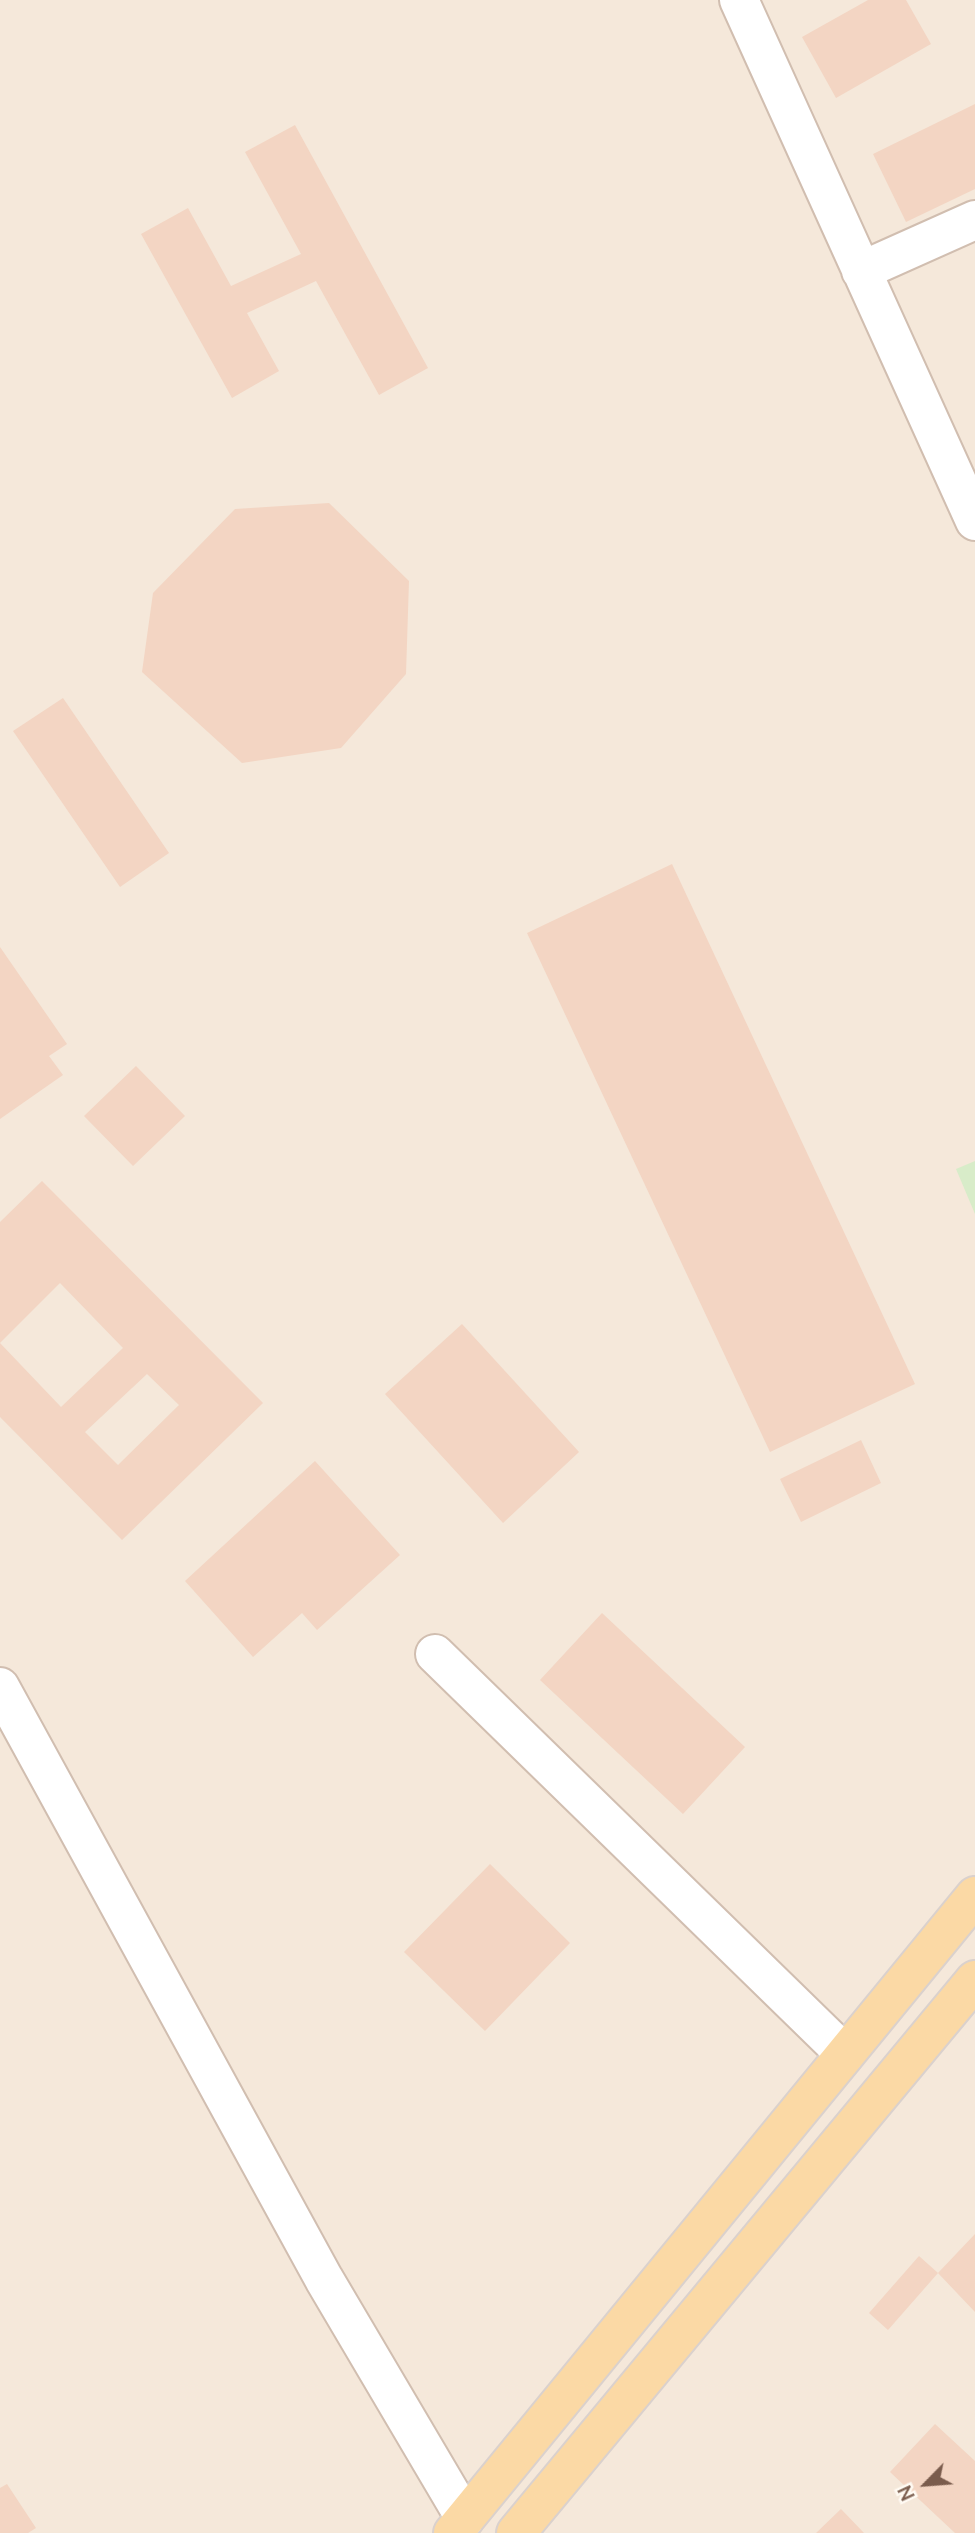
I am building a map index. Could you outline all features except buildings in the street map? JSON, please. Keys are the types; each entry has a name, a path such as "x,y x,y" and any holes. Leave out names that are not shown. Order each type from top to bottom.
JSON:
{"main road":[{"path":"459,2525 975,1896"},
{"path":"516,2533 975,1980"}],"street":[{"path":"739,0 975,520"},
{"path":"862,271 975,220"},
{"path":"435,1654 845,2054"},
{"path":"0,1687 459,2525"}],"shaded area":[{"path":"0,0 975,0 975,2533 0,2533"}],"green space":[{"path":"975,1161 975,1214 956,1169"}]}
